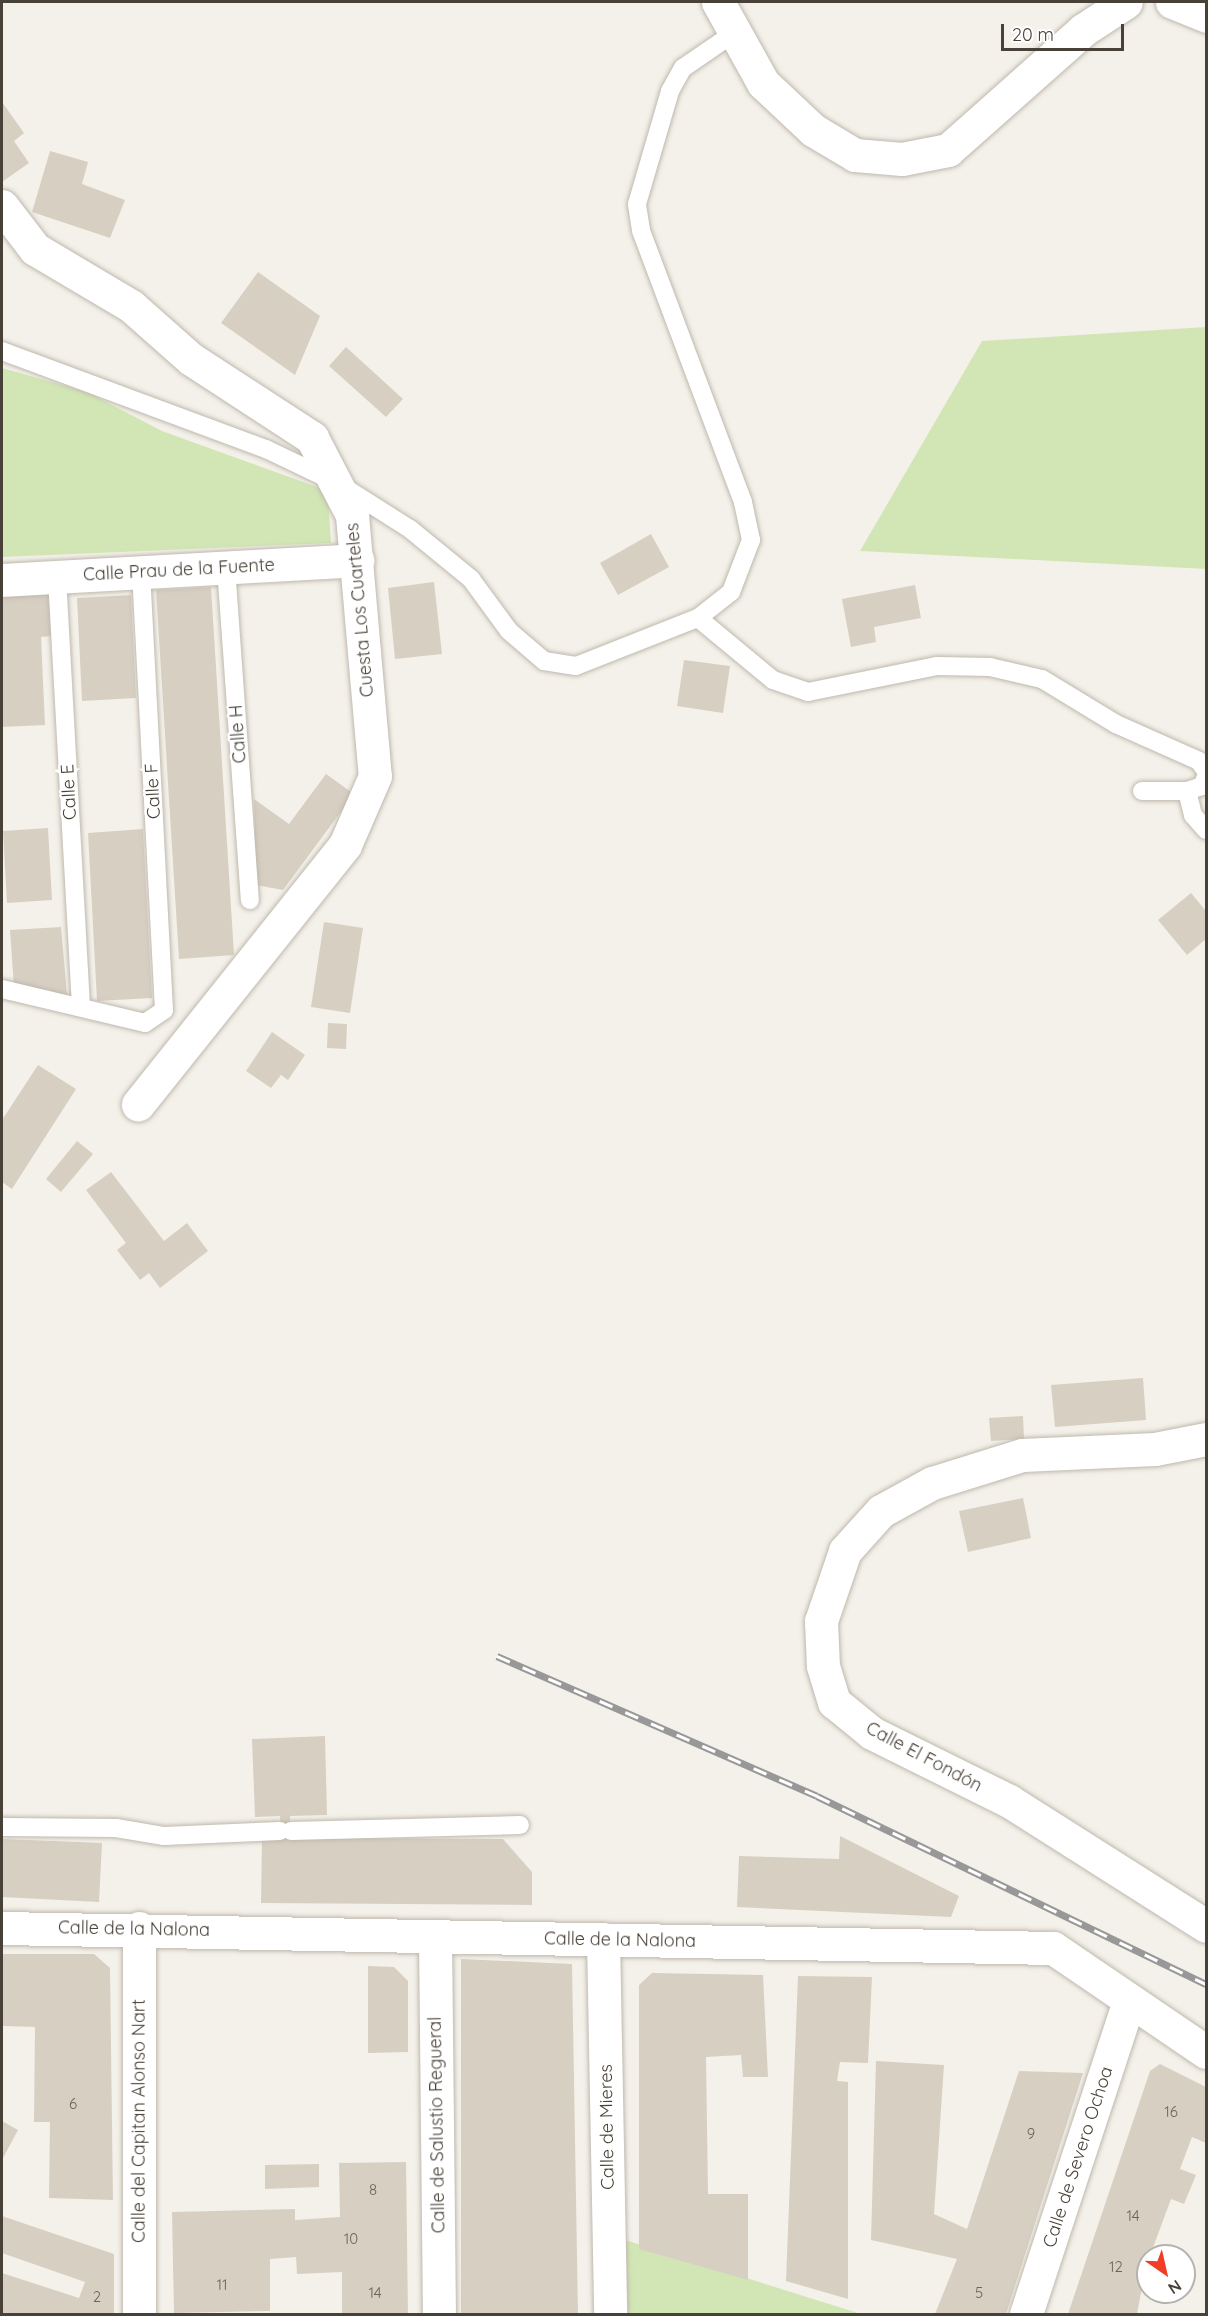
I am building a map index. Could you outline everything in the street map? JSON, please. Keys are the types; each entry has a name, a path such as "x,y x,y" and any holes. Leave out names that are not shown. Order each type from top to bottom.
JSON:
{"street":[{"path":"718,2 763,83 813,130 855,155 903,159 948,150 1083,30 1126,2"},
{"path":"1172,2 1206,16"},
{"name":"Cuesta Los Cuarteles","path":"2,206 35,249 131,306 191,359 312,438 339,484 352,515 375,776 345,845 138,1104"},
{"name":"Calle Prau de la Fuente","path":"2,580 357,560"},
{"name":"Calle El Fondón","path":"1206,1439 1155,1449 1022,1455 932,1483 881,1511 845,1551 821,1621 823,1666 834,1702 872,1733 1009,1801 1206,1926"},
{"name":"Calle de la Nalona","path":"2,1928 139,1928 1053,1948 1206,2052"},
{"name":"Calle del Capitan Alonso Nart","path":"139,1928 139,2314"},
{"name":"Calle de Salustio Regueral","path":"435,1936 439,2314"},
{"name":"Calle de Mieres","path":"603,1939 610,2314"},
{"name":"Calle de Severo Ochoa","path":"1026,2314 1129,2000"}],"lane":[{"path":"2,351 266,449 339,484 410,529 471,579 509,631 544,661 576,666 698,618 731,592 751,540 736,481 640,230 638,204 670,91 682,68 734,33"},
{"name":"Calle H","path":"226,567 250,900"},
{"name":"Calle F","path":"81,1006 145,1023 164,1010 141,572"},
{"name":"Calle E","path":"57,577 81,1006"},
{"path":"698,618 773,680 808,692 937,666 990,667 1042,679 1116,724 1199,761 1206,771"},
{"path":"1142,791 1187,791 1202,786 1206,777"},
{"path":"1187,791 1193,815 1206,830"},
{"path":"2,990 81,1006"},
{"path":"2,1827 116,1828 164,1836 520,1825"}],"green space":[{"path":"1206,327 1206,569 860,551 982,341"},
{"path":"2,368 87,392 162,431 317,487 328,497 331,543 2,557"},
{"path":"609,2235 861,2314 610,2314"}],"building":[{"path":"2,102 24,133 14,141 29,163 2,182"},
{"path":"50,151 88,162 82,184 125,200 110,238 32,212"},
{"path":"258,272 320,316 295,375 221,323"},
{"path":"346,347 403,399 386,417 329,366"},
{"path":"651,534 669,567 618,595 600,563"},
{"path":"434,582 442,654 395,659 388,588"},
{"path":"915,585 921,618 874,627 876,642 851,647 842,599"},
{"path":"211,587 234,955 179,959 156,590"},
{"path":"49,594 51,636 41,637 45,725 2,727 2,597"},
{"path":"131,595 136,698 82,701 77,598"},
{"path":"684,660 730,666 723,713 677,706"},
{"path":"326,774 354,794 283,890 256,885 254,799 289,824"},
{"path":"48,828 52,900 7,903 3,831"},
{"path":"143,829 152,998 97,1001 88,833"},
{"path":"1191,893 1206,911 1206,939 1187,955 1158,920"},
{"path":"324,922 363,928 350,1013 311,1007"},
{"path":"61,927 67,995 14,987 10,930"},
{"path":"328,1023 347,1024 346,1049 327,1048"},
{"path":"272,1032 305,1055 288,1080 281,1075 271,1088 246,1071"},
{"path":"38,1065 76,1089 12,1189 2,1182 2,1120"},
{"path":"77,1141 93,1154 61,1192 46,1179"},
{"path":"111,1172 164,1241 187,1223 208,1251 160,1288 149,1273 140,1280 117,1250 126,1243 86,1190"},
{"path":"1143,1378 1146,1420 1055,1427 1051,1385"},
{"path":"1023,1416 1024,1439 991,1441 989,1418"},
{"path":"1023,1498 1031,1538 968,1552 959,1511"},
{"path":"325,1736 327,1815 290,1816 291,1838 503,1839 532,1872 532,1905 261,1903 262,1838 281,1838 280,1816 255,1817 252,1739"},
{"path":"840,1836 959,1896 951,1917 737,1907 739,1856 839,1859"},
{"path":"2,1839 102,1843 99,1902 2,1897"},
{"path":"2,1954 94,1954 110,1968 113,2200 49,2198 50,2122 34,2122 35,2027 2,2026"},
{"path":"461,1959 572,1964 578,2314 461,2314"},
{"path":"368,1966 394,1967 408,1981 408,2052 368,2053"},
{"path":"652,1973 763,1975 768,2077 743,2077 741,2055 706,2057 708,2194 748,2194 748,2280 639,2249 639,1985"},
{"path":"798,1976 872,1977 868,2063 840,2062 837,2081 848,2082 848,2299 786,2281"},
{"path":"876,2061 944,2065 934,2214 967,2229 1019,2071 1083,2073 1006,2314 935,2314 957,2259 871,2240"},
{"path":"1160,2064 1206,2087 1206,2143 1192,2137 1180,2169 1196,2175 1184,2204 1171,2199 1154,2244 1136,2244 1136,2304 1139,2304 1137,2314 1068,2314 1150,2071"},
{"path":"2,2121 18,2130 2,2160"},
{"path":"406,2162 408,2314 342,2314 342,2272 297,2274 296,2257 270,2259 270,2311 174,2313 172,2212 295,2209 295,2220 340,2217 339,2163"},
{"path":"319,2164 319,2187 265,2189 265,2165"},
{"path":"2,2216 114,2254 114,2314 2,2314 2,2273 79,2298 85,2282 2,2253"}],"railway":[{"path":"497,1656 817,1796 1206,1984"}]}
